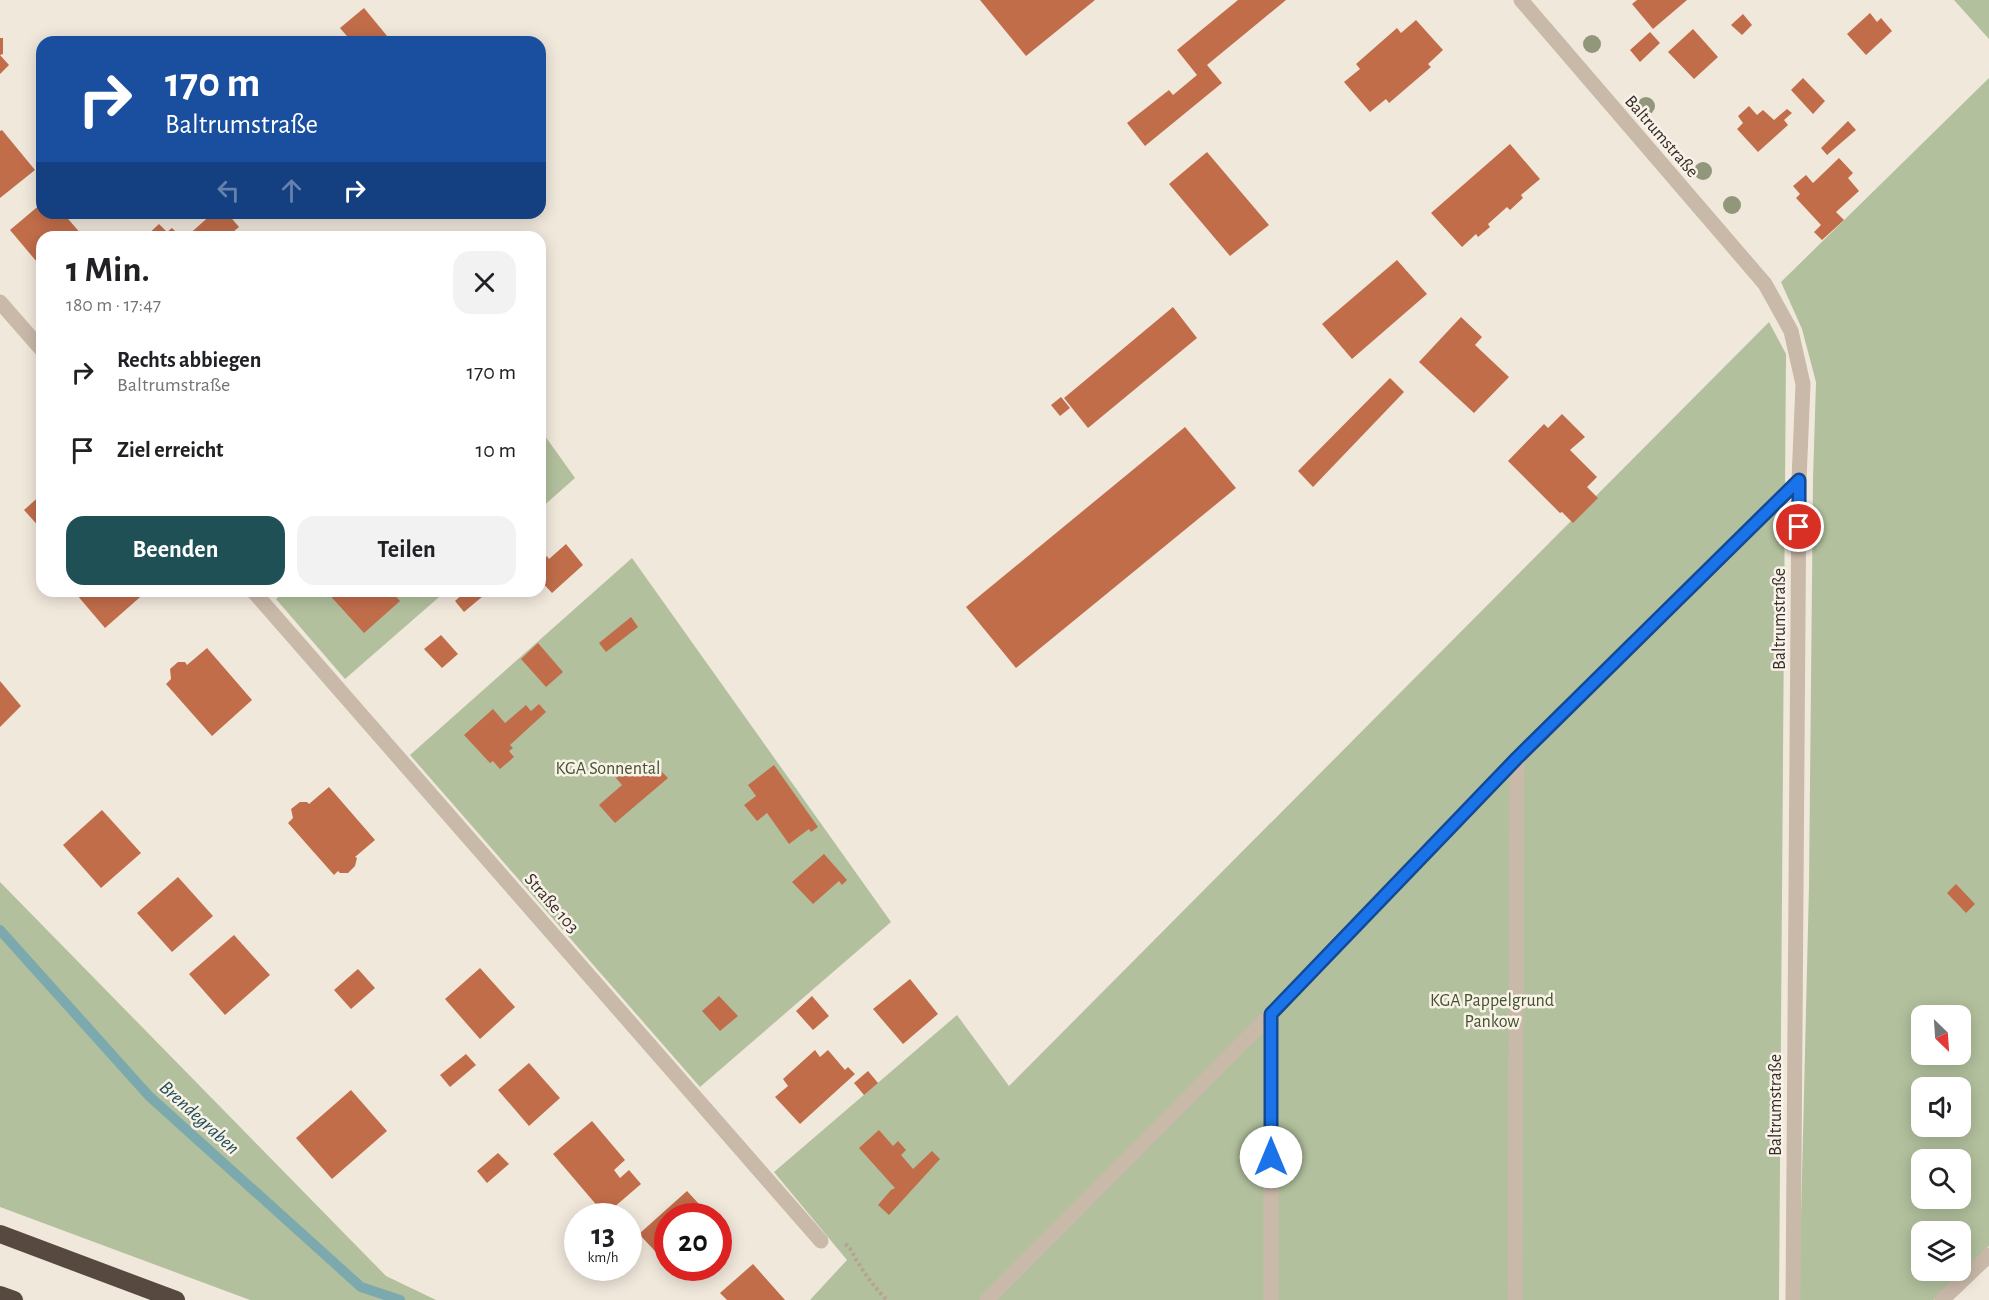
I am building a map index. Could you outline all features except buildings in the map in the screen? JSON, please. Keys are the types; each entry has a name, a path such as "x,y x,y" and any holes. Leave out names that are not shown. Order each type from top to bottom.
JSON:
{"highway":[{"path":"0,1234 176,1300"},
{"path":"0,1295 14,1300"}],"street":[{"name":"Baltrumstraße","path":"1521,0 1765,284 1791,331 1803,384 1799,480 1794,1300"},
{"path":"0,303 36,343"},
{"path":"987,1300 1271,1014 1517,758 1799,480"},
{"name":"Straße 103","path":"258,597 821,1241"},
{"path":"1515,1300 1517,758"},
{"path":"1271,1014 1271,1300"},
{"path":"1942,1300 1989,1255"}],"path":[{"path":"856,1261 887,1300"}],"green space":[{"path":"1954,0 1989,0 1989,39"},
{"path":"1989,78 1989,1246 1971,1264 1971,1221 1911,1221 1911,1281 1953,1281 1934,1300 1799,1300 1809,886 1816,382 1802,329 1781,282"},
{"name":"KGA Pappelgrund Pankow","path":"1769,322 1786,354 1779,1300 810,1300 847,1260 774,1172 957,1015 1009,1086"},
{"path":"546,437 575,478 546,504"},
{"name":"KGA Sonnental","path":"632,558 891,922 700,1087 410,755"},
{"path":"278,597 439,597 345,679 276,599"},
{"path":"0,882 386,1276 436,1300 250,1300 0,1207"}],"waterway":[{"name":"Brendegraben","path":"0,930 149,1096 361,1287 400,1300"}],"route":[{"path":"1271,1157 1271,1014 1517,758 1799,480 1799,527"}]}
